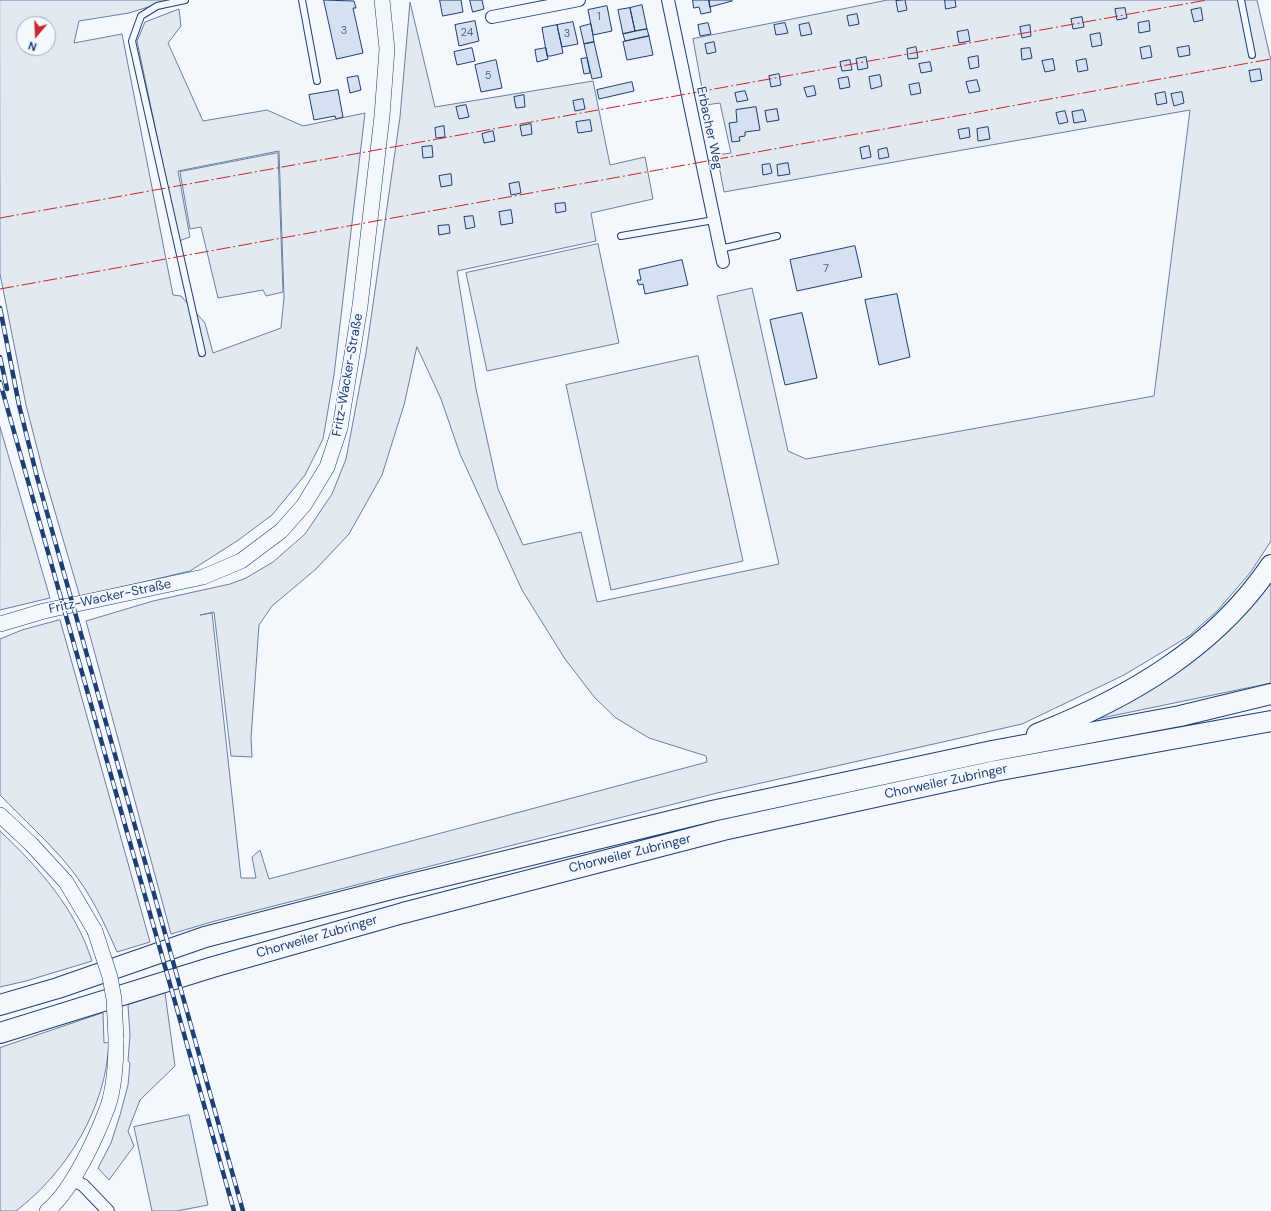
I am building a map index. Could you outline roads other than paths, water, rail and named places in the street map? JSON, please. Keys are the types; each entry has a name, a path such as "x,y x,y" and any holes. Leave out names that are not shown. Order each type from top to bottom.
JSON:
{"highway":[{"name":"Chorweiler Zubringer","path":"992,751 1079,717 1166,669 1207,638 1234,612 1256,587 1271,565"},
{"name":"Chorweiler Zubringer","path":"0,1005 205,937 395,888 712,811 992,751 1180,716 1271,694"},
{"name":"Chorweiler Zubringer","path":"2,1033 213,967 403,913 723,830 994,771 1271,721"},
{"path":"0,994 33,995"}],"street":[{"name":"Fritz-Wacker-Straße","path":"0,624 44,611 203,577 241,561 281,530 304,505 327,467 340,428 360,306 382,116 387,49 382,0"},
{"path":"492,17 578,0"},
{"name":"Erbacher Weg","path":"668,0 723,262"},
{"path":"0,814 31,844 66,882 95,931 110,977 114,999 116,1039 115,1064 108,1104 92,1142 72,1180 47,1211"},
{"path":"72,1180 83,1184 108,1211"}],"lane":[{"path":"185,0 157,6 141,16 132,41 202,353"},
{"path":"302,0 317,81"},
{"path":"1241,0 1252,55"},
{"path":"621,236 714,220"},
{"path":"720,249 777,236"}],"railway":[{"path":"0,308 19,405 37,477 243,1211"},
{"path":"0,357 7,389"},
{"path":"0,382 234,1211"}]}
